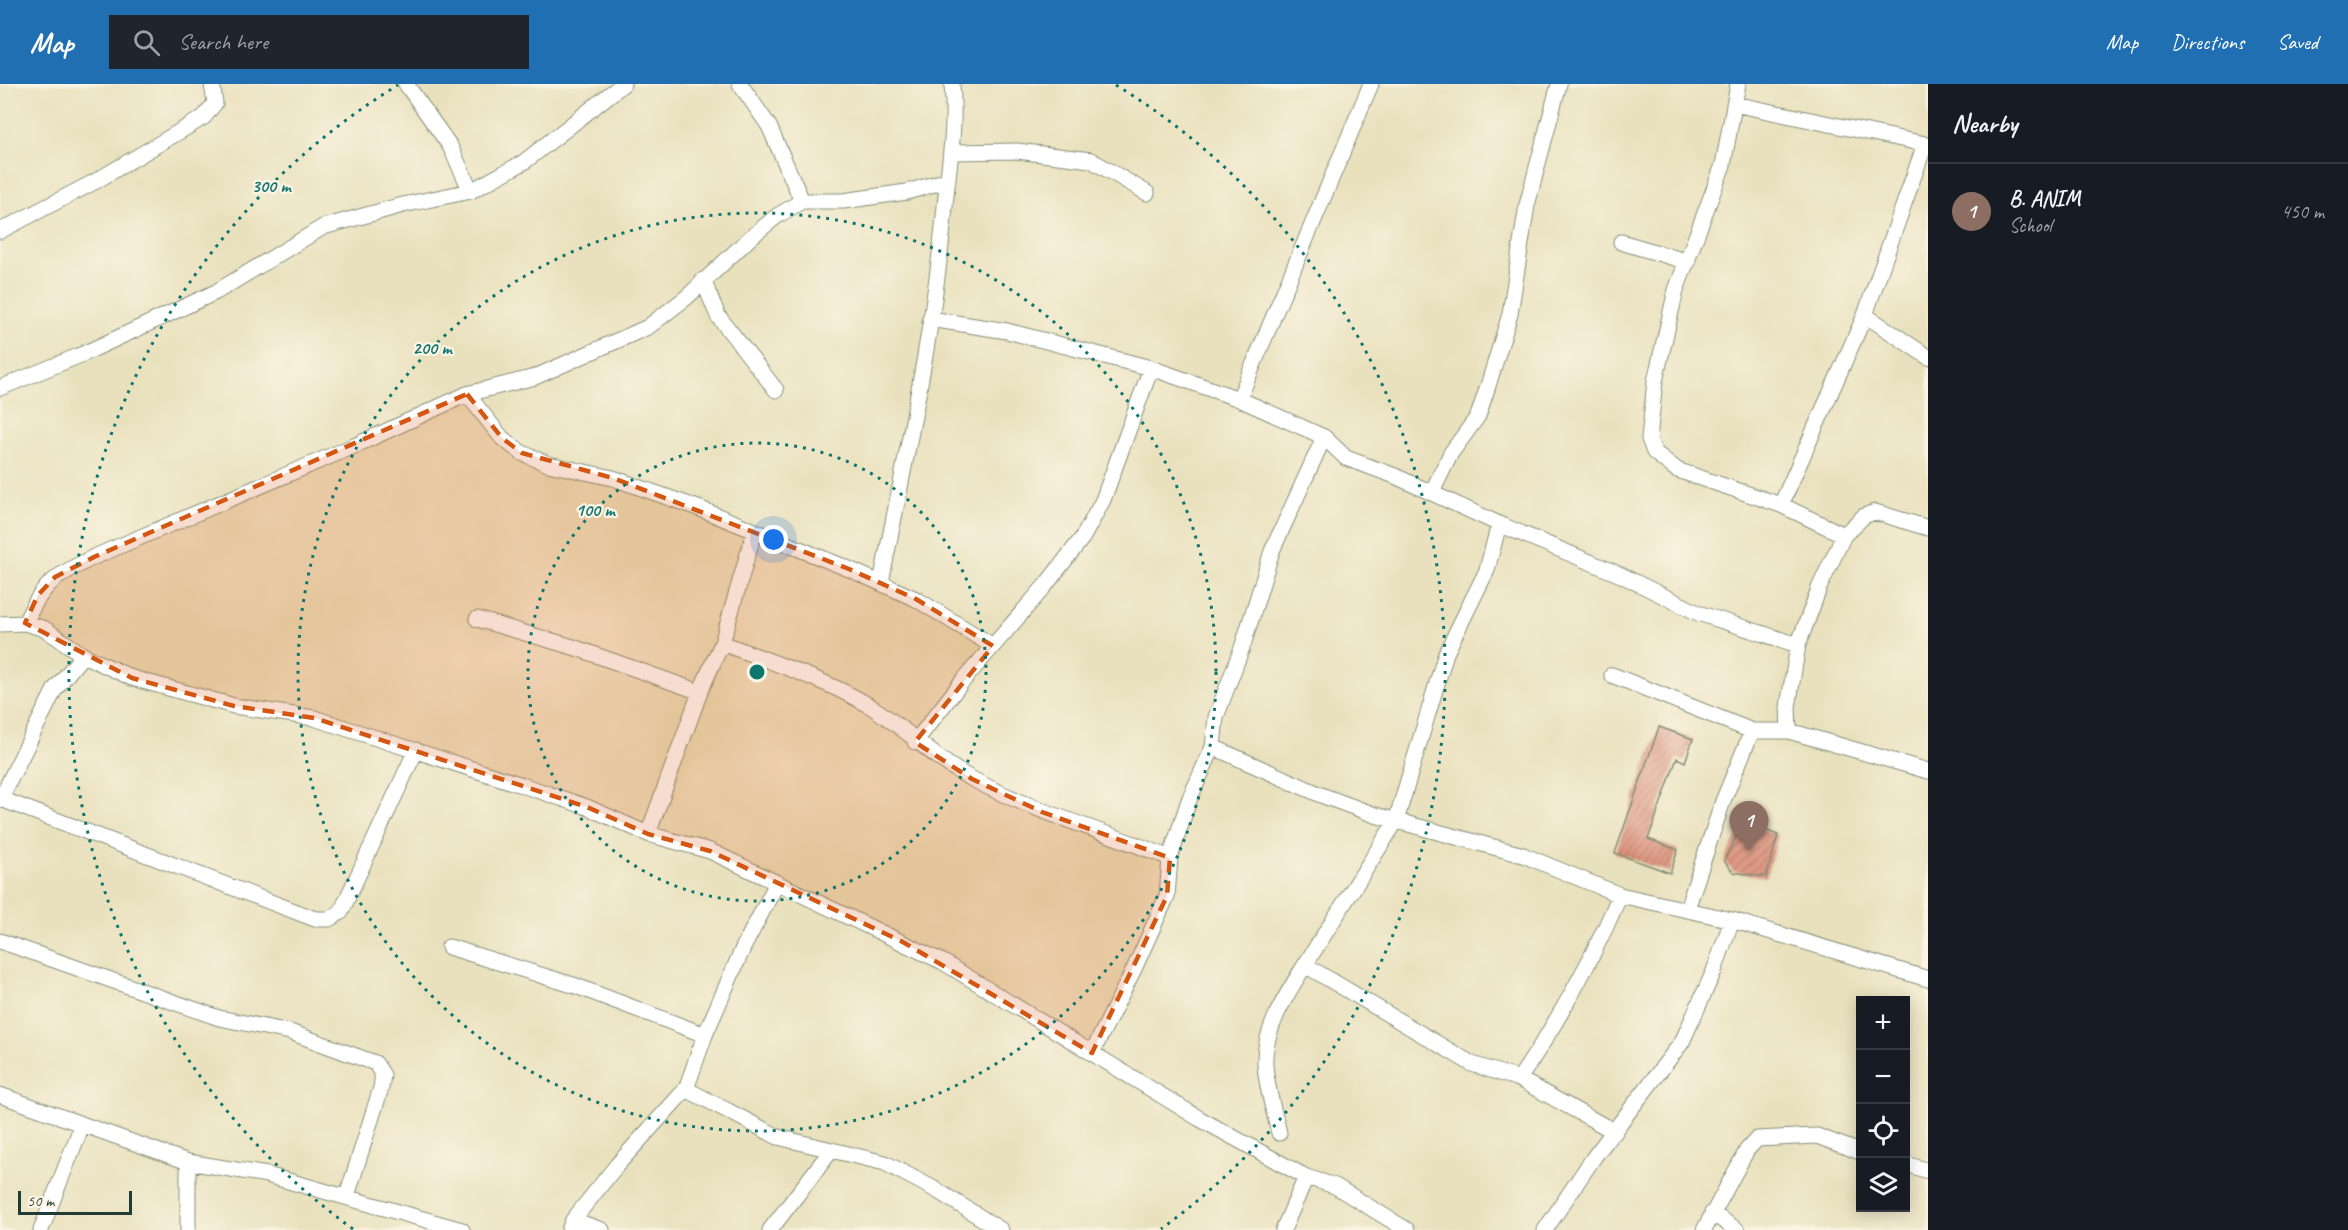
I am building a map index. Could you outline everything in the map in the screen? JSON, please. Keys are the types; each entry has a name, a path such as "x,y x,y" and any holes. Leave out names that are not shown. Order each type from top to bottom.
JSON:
{"street":[{"path":"1,229 96,181 204,117 215,103 212,84"},
{"path":"406,84 450,146 471,191"},
{"path":"0,388 83,354 216,292 323,227 403,205 471,191 524,162 622,84"},
{"path":"740,84 769,126 802,201"},
{"path":"881,583 930,319 953,152 952,84"},
{"path":"1239,399 1371,84"},
{"path":"1432,492 1450,453 1478,416 1510,314 1527,205 1559,84"},
{"path":"1738,84 1723,165 1676,290 1655,381 1649,439 1654,452 1677,471 1782,505 1844,535"},
{"path":"1734,104 1926,144 1865,315 1782,505"},
{"path":"953,152 1017,151 1091,160 1148,193"},
{"path":"25,623 38,595 49,583 84,562 354,446 467,394 535,377 648,327 687,297 759,230 802,201 843,201 907,192 948,180"},
{"path":"1621,242 1688,262"},
{"path":"703,280 718,316 776,390"},
{"path":"1865,315 1928,357"},
{"path":"930,319 1007,331 1151,368 1239,399 1324,437 1346,458 1432,492 1499,524 1621,575 1698,613 1798,645"},
{"path":"915,741 1046,586 1083,537 1103,500 1151,368"},
{"path":"467,394 502,438 522,453 548,464 613,478 698,508 916,599 993,646"},
{"path":"1092,1053 1167,896 1170,858 1189,800 1213,747 1216,717 1243,645 1272,551 1324,437"},
{"path":"1790,731 1788,707 1798,645 1828,568 1844,535 1864,516 1875,512 1928,528"},
{"path":"1279,1133 1264,1063 1269,1035 1289,990 1396,821 1446,653 1488,570 1499,524"},
{"path":"648,834 700,692 722,643 754,532"},
{"path":"477,619 573,646 700,692"},
{"path":"0,624 25,623 45,629 83,655 132,678 234,706 314,718 587,807 648,834 710,851 943,962 1200,1119 1306,1177 1335,1186 1407,1230"},
{"path":"722,643 827,685 862,702 972,779 1042,812 1114,835 1170,858"},
{"path":"83,655 55,689 0,799 315,919 329,919 341,912 416,750"},
{"path":"1612,675 1752,731 1790,731 1928,771"},
{"path":"1687,909 1724,801 1752,731"},
{"path":"1213,747 1321,795 1396,821 1523,855 1620,895 1732,920 1928,979"},
{"path":"602,1230 571,1225 618,1164 687,1089 705,1035 742,948 777,883"},
{"path":"1520,1078 1576,989 1598,947 1620,895"},
{"path":"1545,1230 1682,1042 1714,971 1732,920"},
{"path":"0,941 219,1018 290,1032 375,1063 383,1075 381,1088 347,1196"},
{"path":"449,947 576,986 705,1035"},
{"path":"1305,965 1472,1064 1520,1078 1615,1131"},
{"path":"687,1089 778,1137 830,1152 885,1163 936,1190 1001,1230"},
{"path":"0,1095 188,1162 267,1175 347,1196 410,1218 462,1230"},
{"path":"41,1230 82,1125"},
{"path":"1704,1230 1747,1150 1757,1139 1817,1136 1856,1151"},
{"path":"770,1230 830,1152"},
{"path":"188,1162 188,1230"},
{"path":"1910,1166 1928,1171"},
{"path":"1283,1230 1306,1177"},
{"path":"1712,1213 1737,1230"}],"highlighted area":[{"path":"467,394 502,438 522,453 613,478 849,569 916,599 993,646 915,742 972,779 1042,812 1170,858 1167,896 1092,1053 901,941 710,851 648,834 587,807 314,718 234,706 132,678 25,623 38,595 55,577 94,557"}],"building":[{"path":"1659,727 1693,739 1685,762 1677,758 1648,839 1678,850 1670,873 1615,853"},
{"path":"1744,822 1778,835 1766,877 1733,872 1724,861"}],"place":[{"name":"B. ANIM","path":"1749,851"}]}
